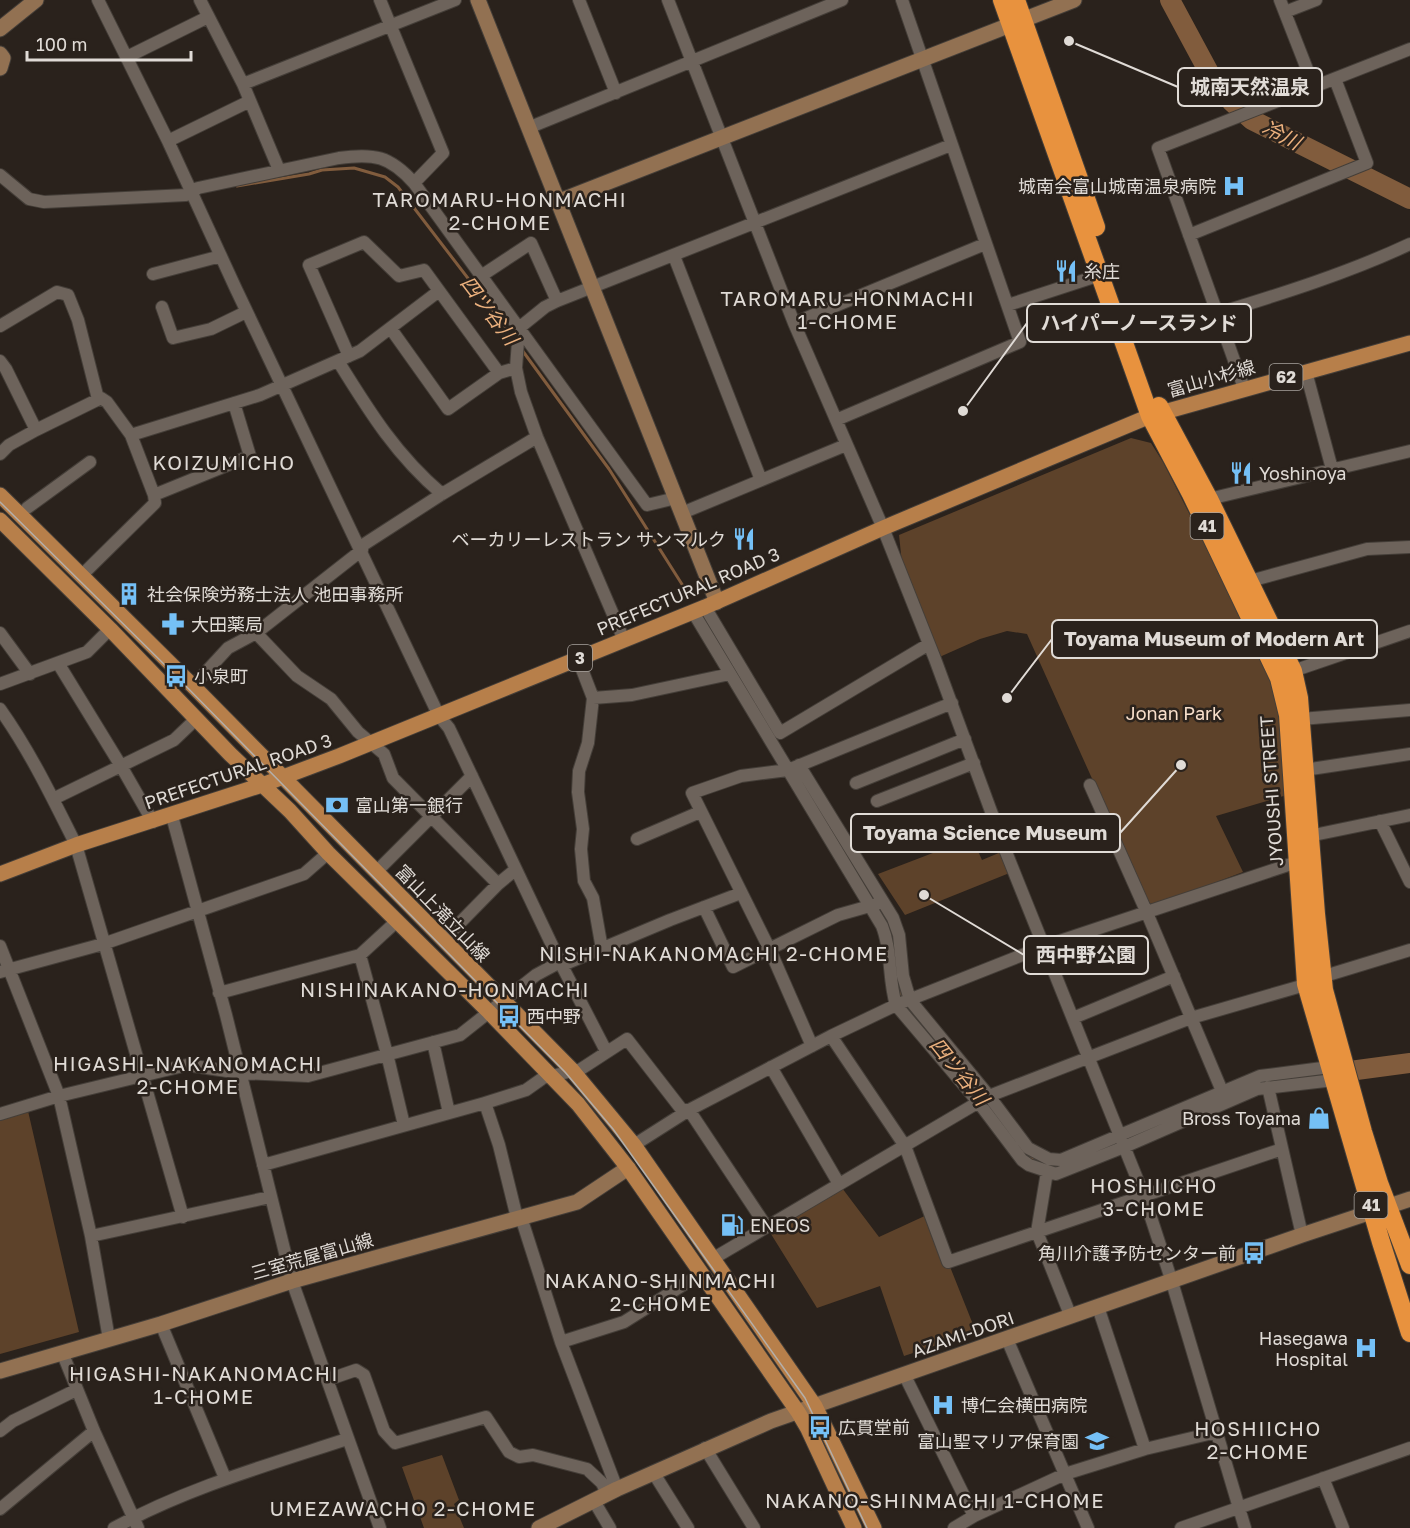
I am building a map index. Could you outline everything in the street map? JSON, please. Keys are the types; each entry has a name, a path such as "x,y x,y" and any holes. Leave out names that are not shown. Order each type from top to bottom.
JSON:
{"highway":[{"name":"JYOUSHI STREET","path":"1002,0 1017,22 1155,414 1209,499 1293,671 1299,698 1309,836 1314,980"},
{"name":"JYOUSHI STREET","path":"1016,0 1017,22 1100,275 1155,414 1279,678 1288,715 1297,862 1314,980 1336,1073 1369,1152 1410,1333"},
{"name":"JYOUSHI STREET","path":"1381,1209 1410,1265"}],"main road":[{"name":"富山小杉線","path":"1155,414 1410,343"},
{"name":"PREFECTURAL ROAD 3","path":"0,874 76,845 172,816 262,785 373,743 705,607 883,528 1155,414"},
{"name":"富山上滝立山線","path":"0,495 284,777 572,1070 634,1145 815,1406 874,1528"},
{"name":"富山上滝立山線","path":"0,520 290,811 327,853 489,1012 606,1137 798,1412 854,1528"}],"street":[{"path":"98,0 168,141 246,312 362,550 439,716 449,728 515,870 606,1051"},
{"path":"200,0 243,84 279,170"},
{"path":"380,0 443,153 414,183"},
{"path":"243,84 455,0"},
{"path":"478,0 682,513 705,607 730,674 885,903 899,935 903,975 910,1000 989,1096 1028,1148 1049,1159 1061,1160 1260,1076 1336,1073"},
{"path":"579,0 616,93"},
{"path":"668,0 794,323 883,528 1040,938 1144,1196 1245,1528"},
{"path":"528,128 842,0"},
{"path":"836,420 1020,342 902,0"},
{"path":"558,202 1074,0"},
{"path":"1314,87 1282,6 1316,0"},
{"path":"0,29 28,3"},
{"path":"127,57 208,17"},
{"path":"1244,388 1158,147 1410,49"},
{"path":"0,54 3,58 0,68"},
{"path":"1189,235 1367,163 1335,80"},
{"path":"168,141 250,101"},
{"path":"624,640 537,437 521,392 516,368 519,328 545,307 557,301 951,145"},
{"path":"0,175 29,199 44,202 186,195 198,188 363,154 394,163 414,183 647,505 676,498"},
{"path":"442,494 420,475 380,428 343,358 341,342 309,265 364,242 399,276 424,270 499,373"},
{"path":"482,276 531,243 557,301"},
{"path":"794,323 985,244"},
{"path":"1219,313 1312,285 1410,244"},
{"path":"153,274 221,256"},
{"path":"674,256 761,480"},
{"path":"1008,305 1100,275"},
{"path":"131,435 281,386 360,351 439,291"},
{"path":"0,326 57,292 68,295 78,320 98,399"},
{"path":"162,307 173,338 211,329 246,312"},
{"path":"391,329 448,409 499,373 516,368"},
{"path":"0,361 36,430"},
{"path":"1306,372 1332,470"},
{"path":"0,454 9,445 36,430 101,398 107,402 131,435 155,503 82,574"},
{"path":"154,495 250,456 234,403"},
{"path":"193,686 228,648 256,633 362,550 363,545 537,437"},
{"path":"682,513 846,445"},
{"path":"1209,499 1410,451"},
{"path":"27,508 90,462"},
{"path":"1250,581 1367,549 1410,547"},
{"path":"705,607 780,733 929,644"},
{"path":"0,684 87,652 110,629"},
{"path":"1293,671 1410,631"},
{"path":"0,633 30,674"},
{"path":"256,633 297,676 331,699 358,732 384,754 393,778 498,884"},
{"path":"578,659 593,698 588,743 579,771 578,792 583,828 581,849 584,881 593,898 602,949"},
{"path":"58,663 153,822"},
{"path":"593,698 632,695 730,674"},
{"path":"812,1046 770,950 692,793 741,776 794,767 952,704"},
{"path":"0,709 5,725 53,800 76,845 183,1217"},
{"path":"1301,719 1410,710"},
{"path":"53,800 174,740 196,719"},
{"path":"856,783 965,739"},
{"path":"1304,770 1410,754"},
{"path":"877,801 974,763"},
{"path":"794,767 886,938 891,986 896,1005 978,1103 1022,1160 1029,1165 1056,1174 1257,1089 1336,1073"},
{"path":"376,872 472,776"},
{"path":"1090,785 1222,1091"},
{"path":"637,839 700,812"},
{"path":"1309,836 1410,815"},
{"path":"172,816 292,1281 380,1528"},
{"path":"1380,821 1410,882"},
{"path":"4,970 103,944 304,874 327,853"},
{"path":"634,1145 689,1110 896,1005 1045,946 1297,862"},
{"path":"443,940 498,884 515,870"},
{"path":"0,1114 59,1096 187,1065 240,1073 308,1077 460,1035 536,975 560,962 566,964 741,893"},
{"path":"704,907 734,967 838,915 885,903"},
{"path":"219,993 360,954 397,921"},
{"path":"0,946 4,970 59,1096 91,1236 109,1339"},
{"path":"714,1258 989,1096 1191,1018 1410,950"},
{"path":"360,954 404,1125"},
{"path":"1073,1018 1174,976"},
{"path":"831,1036 905,1146 948,1262 1282,1149"},
{"path":"263,1165 526,1090 543,1078 581,1069 627,1039 682,1110 689,1110"},
{"path":"433,1042 449,1113"},
{"path":"771,1067 839,1184"},
{"path":"1268,1087 1302,1235"},
{"path":"485,1103 519,1218 561,1342 606,1495 610,1528"},
{"path":"689,1110 766,1226"},
{"name":"三室荒屋富山線","path":"0,1371 161,1324 292,1281 577,1202 628,1168"},
{"path":"1047,1172 1037,1232 1071,1317"},
{"path":"91,1236 270,1197"},
{"name":"AZAMI-DORI","path":"539,1528 705,1448 798,1412 1410,1199"},
{"path":"561,1342 624,1322 702,1273"},
{"path":"1098,1308 1145,1449"},
{"path":"161,1324 225,1478"},
{"path":"1007,1339 1088,1528"},
{"path":"62,1352 76,1390 136,1523"},
{"path":"327,1380 356,1370 364,1375 384,1431 394,1443 486,1417 510,1452 519,1457 534,1455 587,1469 602,1483 606,1495"},
{"path":"904,1374 974,1516"},
{"path":"0,1431 13,1421 76,1390"},
{"path":"0,1509 94,1431"},
{"path":"954,1528 974,1516 1065,1474 1145,1449 1217,1432"},
{"path":"114,1528 136,1523 225,1478 347,1439"},
{"path":"705,1448 754,1528"},
{"path":"1181,1528 1410,1448"},
{"path":"653,1472 688,1528"},
{"path":"1323,1478 1343,1528"}],"green space":[{"name":"Jonan Park","path":"1131,438 1151,443 1163,462 1241,615 1271,681 1281,717 1287,795 1216,816 1243,872 1153,906 1148,903 1027,634 1007,631 980,639 935,659 904,582 899,535"},
{"path":"972,838 982,860 1006,850 1012,872 905,915 878,874"},
{"path":"28,1111 79,1332 0,1354 0,1119"},
{"path":"839,1184 879,1237 929,1214 976,1332 904,1356 880,1286 817,1308 766,1226"},
{"path":"442,1455 459,1500 454,1504 464,1528 424,1528 402,1467"}],"waterway":[{"name":"冷川","path":"1170,0 1212,78 1231,101 1252,120 1410,199"},
{"name":"四ツ谷川","path":"237,186 322,170 354,168 385,177 398,187 513,337"},
{"name":"四ツ谷川","path":"522,350 609,469 685,589"},
{"name":"四ツ谷川","path":"712,633 752,700"},
{"name":"四ツ谷川","path":"817,807 887,918 894,939 896,977 902,999 970,1082"},
{"name":"四ツ谷川","path":"1260,1083 1410,1063"},
{"name":"四ツ谷川","path":"1010,1133 1025,1151 1037,1160 1059,1165 1177,1118"}],"tram line":[{"path":"0,502 176,676 565,1072 613,1129 805,1398 867,1528"}],"place":[{"name":"城南天然温泉","path":"1069,41"},
{"name":"城南会富山城南温泉病院","path":"1234,186"},
{"name":"糸庄","path":"1066,271"},
{"name":"ハイパーノースランド","path":"963,411"},
{"name":"Yoshinoya","path":"1241,473"},
{"name":"ベーカリーレストラン サンマルク","path":"744,539"},
{"name":"社会保険労務士法人 池田事務所","path":"129,594"},
{"name":"大田薬局","path":"173,624"},
{"name":"小泉町","path":"176,676"},
{"name":"Toyama Museum of Modern Art","path":"1007,698"},
{"name":"Toyama Science Museum","path":"1181,765"},
{"name":"富山第一銀行","path":"337,805"},
{"name":"西中野公園","path":"924,895"},
{"name":"西中野","path":"509,1016"},
{"name":"Bross Toyama","path":"1319,1118"},
{"name":"ENEOS","path":"732,1225"},
{"name":"角川介護予防センター前","path":"1254,1253"},
{"name":"Hasegawa Hospital","path":"1366,1348"},
{"name":"博仁会横田病院","path":"943,1405"},
{"name":"広貫堂前","path":"820,1427"},
{"name":"富山聖マリア保育園","path":"1097,1441"}],"district":[{"name":"TAROMARU-HONMACHI 2-CHOME","path":"500,210"},
{"name":"TAROMARU-HONMACHI 1-CHOME","path":"848,310"},
{"name":"KOIZUMICHO","path":"224,462"},
{"name":"NISHI-NAKANOMACHI 2-CHOME","path":"714,953"},
{"name":"NISHINAKANO-HONMACHI","path":"445,989"},
{"name":"HIGASHI-NAKANOMACHI 2-CHOME","path":"188,1074"},
{"name":"HOSHIICHO 3-CHOME","path":"1154,1196"},
{"name":"NAKANO-SHINMACHI 2-CHOME","path":"661,1292"},
{"name":"HIGASHI-NAKANOMACHI 1-CHOME","path":"204,1384"},
{"name":"HOSHIICHO 2-CHOME","path":"1258,1440"},
{"name":"NAKANO-SHINMACHI 1-CHOME","path":"935,1500"},
{"name":"UMEZAWACHO 2-CHOME","path":"403,1508"}]}
